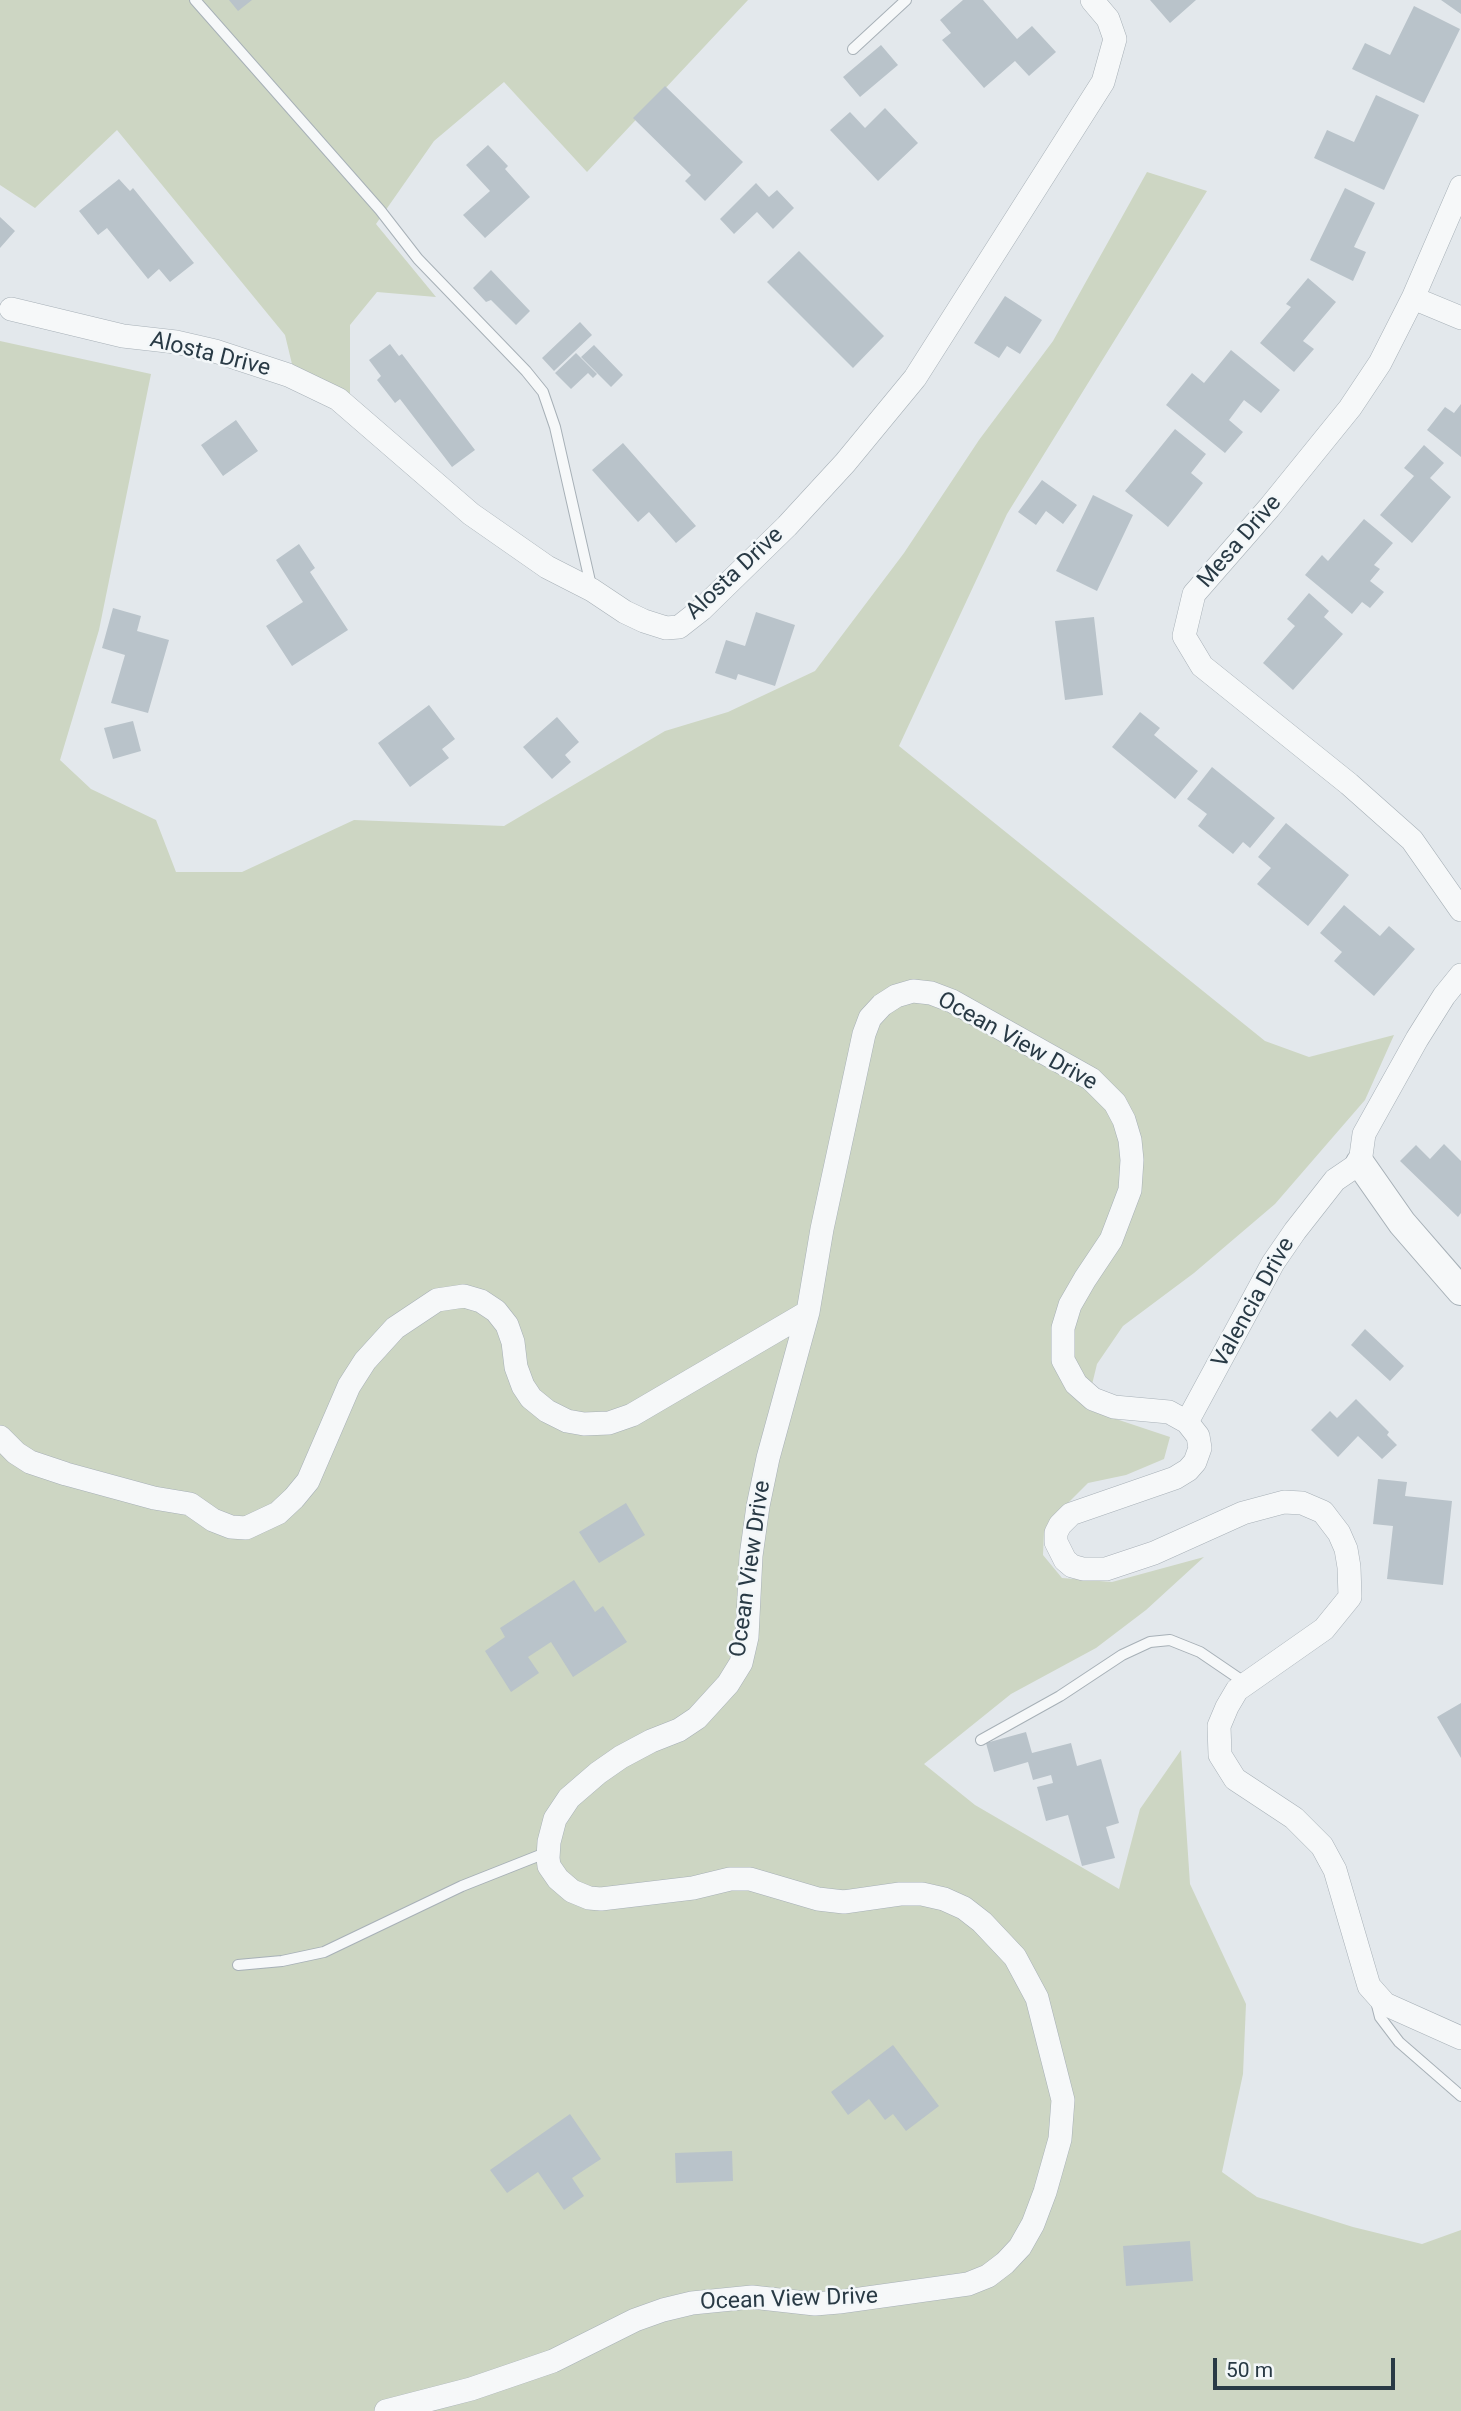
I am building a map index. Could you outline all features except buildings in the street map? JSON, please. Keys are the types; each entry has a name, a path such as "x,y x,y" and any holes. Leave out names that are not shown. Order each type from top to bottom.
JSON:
{"street":[{"name":"Alosta Drive","path":"11,309 123,336 176,342 215,351 301,381 338,399 471,514 547,567 644,621 666,628 679,627 702,609 787,526 845,463 915,378 1103,82 1115,39 1108,19 1092,0"},
{"name":"Mesa Drive","path":"1461,187 1413,298 1380,363 1350,408 1195,594 1184,636 1202,666 1349,784 1412,840 1461,910"},
{"path":"1413,298 1461,318"},
{"path":"1461,975 1444,996 1417,1039 1364,1134 1360,1163 1402,1223 1461,1291"},
{"name":"Ocean View Drive","path":"386,2411 471,2389 552,2361 635,2320 692,2303 752,2297 815,2304 968,2284 988,2276 1020,2247 1033,2224 1045,2192 1060,2139 1063,2100 1037,1998 1015,1957 982,1922 964,1908 944,1899 922,1894 900,1894 844,1902 818,1899 750,1879 730,1879 651,1894 589,1898 572,1891 558,1879 550,1866 548,1852 555,1819 569,1798 621,1757 679,1730 696,1718 728,1684 741,1663 747,1637 751,1556 768,1458 808,1312 822,1229 864,1034 870,1018 889,1000 913,991 931,993 952,1001 1091,1079 1115,1103 1130,1140 1132,1160 1129,1191 1111,1240 1070,1305 1063,1328 1063,1360 1076,1384 1093,1399 1114,1407 1169,1412 1187,1422"},
{"name":"Valencia Drive","path":"1187,1422 1273,1263 1335,1180 1360,1163"},
{"path":"0,1437 16,1453 30,1461 66,1474 154,1498 191,1504 213,1520 231,1527 246,1528 278,1513 294,1498 308,1481 349,1386 365,1361 395,1328 437,1300 464,1296 481,1301 496,1311 510,1333 516,1367 531,1398 547,1412 584,1424 608,1423 632,1415 808,1312"},
{"path":"1187,1422 1198,1436 1200,1448 1195,1462 1188,1470 1175,1478 1080,1509 1060,1525 1056,1542 1065,1560 1072,1566 1106,1569 1154,1553 1243,1513 1284,1502 1302,1503 1323,1512 1339,1533 1349,1567 1350,1597 1324,1629 1237,1690 1219,1726 1220,1755 1235,1779 1294,1818 1322,1846 1335,1870 1369,1986 1385,2004 1461,2038"}],"lane":[{"path":"195,0 380,210 418,259 543,392 555,427 592,590"},
{"path":"853,49 906,0"},
{"path":"981,1740 1060,1696 1122,1655 1150,1642 1170,1640 1200,1652 1247,1684"},
{"path":"238,1965 282,1961 324,1952 462,1886 548,1852"},
{"path":"1377,1995 1380,2017 1390,2032 1461,2096"}],"green space":[{"path":"0,0 748,0 587,172 504,82 434,141 376,224 436,297 377,292 350,325 350,397 292,364 285,335 117,130 35,208 0,185"},
{"path":"1147,172 1207,191 1007,514 899,746 1265,1041 1309,1057 1394,1035 1365,1100 1275,1204 1194,1273 1123,1326 1097,1364 1086,1409 1170,1437 1164,1459 1126,1475 1088,1483 1044,1532 1043,1555 1062,1578 1112,1582 1204,1557 1146,1610 1096,1648 1011,1694 924,1764 975,1805 1119,1889 1140,1809 1181,1750 1190,1884 1246,2004 1243,2074 1222,2172 1257,2197 1353,2227 1422,2244 1461,2230 1461,2411 0,2411 0,341 151,374 99,630 60,760 91,789 156,820 176,872 242,872 354,820 504,826 665,731 728,712 815,671 904,553 979,440 1053,341"}]}
